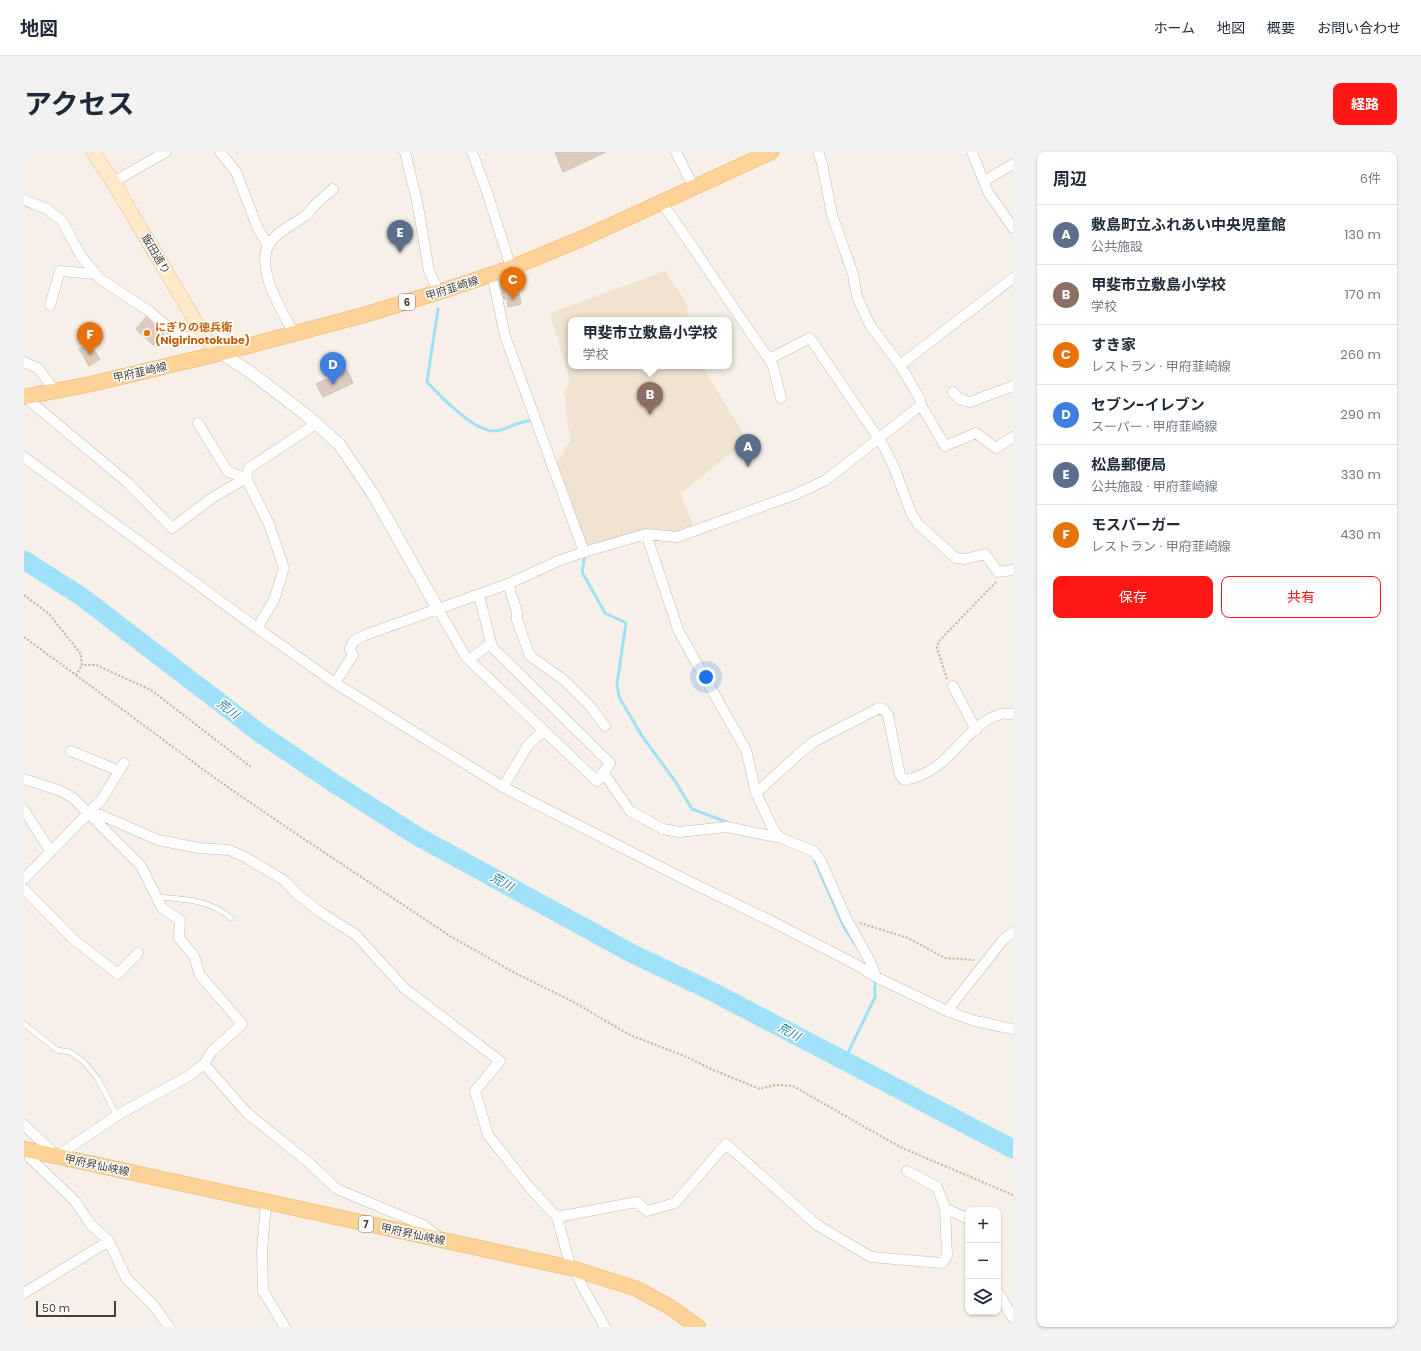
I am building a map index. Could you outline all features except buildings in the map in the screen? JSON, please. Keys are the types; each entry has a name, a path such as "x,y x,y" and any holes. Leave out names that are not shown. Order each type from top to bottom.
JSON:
{"main road":[{"name":"飯田通り","path":"93,152 113,182 206,339 221,353"},
{"name":"甲府韮崎線","path":"25,397 221,353 294,334 439,292 511,268 588,236 771,152"},
{"name":"甲府昇仙峡線","path":"27,1150 573,1269 637,1289 670,1307 698,1327"}],"street":[{"path":"113,182 166,152"},
{"path":"220,152 236,172 258,229 268,245"},
{"path":"405,152 417,201 429,271 439,292"},
{"path":"472,152 487,192 511,268"},
{"path":"676,152 694,188"},
{"path":"818,152 822,163 832,215 853,274 857,297 870,325 900,365 945,446 976,433 996,448 1013,437"},
{"path":"972,152 984,181 1000,212 1013,228"},
{"path":"984,181 1013,164"},
{"path":"294,334 268,281 265,268 268,245 271,240 281,231 307,215 314,205 333,189"},
{"path":"24,200 47,209 62,221 81,256 100,279 149,311 178,336 206,339"},
{"path":"661,202 703,260 730,304 769,359 773,366 781,398"},
{"path":"50,305 60,271 96,274"},
{"path":"492,274 505,336 584,552"},
{"path":"900,365 1013,278"},
{"path":"769,359 810,338 878,438 894,467 911,513 918,524 956,558 964,559 985,554 998,572 1013,570"},
{"path":"221,353 250,372 317,423 339,444 373,494 438,609 469,660 597,781 610,763 492,647 479,595"},
{"path":"24,362 38,368 55,391"},
{"path":"953,392 959,399 970,402 1013,386"},
{"path":"25,397 128,483 172,528 212,498 246,478 249,468 317,423"},
{"path":"335,683 353,655 350,649 354,641 365,635 479,595 508,584 558,561 584,552 646,534 677,537 794,495 826,480 921,405"},
{"path":"198,423 228,472 246,478 269,524 284,568 274,600 257,628"},
{"path":"24,457 257,628 335,683 503,787 692,883 771,921 855,964 876,977 947,1010 975,1021 1013,1029"},
{"path":"646,534 679,632 746,750 756,793 774,830 781,838"},
{"path":"508,584 517,612 517,620 530,656 564,680 590,706 605,726"},
{"path":"469,660 491,643"},
{"path":"953,686 976,730"},
{"path":"756,793 815,741 879,708 884,710 888,715 900,775 904,780 936,768 948,759 982,724 1001,714 1013,714"},
{"path":"503,787 528,745 543,731"},
{"path":"24,879 102,799 121,767 71,751"},
{"path":"603,772 630,811 663,829 679,832 726,827 781,838 813,851 817,855 846,918 870,961 876,977"},
{"path":"24,779 61,791 73,798 141,866 154,896 162,908 180,920 179,938 194,956 200,975 242,1024 212,1051 204,1064 189,1076 117,1116 57,1156 24,1125"},
{"path":"24,810 51,852"},
{"path":"89,814 101,815 158,840 199,848 230,850 245,857 285,881 297,894 320,912 356,935 404,988 500,1061 475,1091 488,1135 530,1188 557,1217 573,1269 605,1327"},
{"path":"24,889 73,939 118,974 138,954"},
{"path":"947,1010 1003,940 1013,932"},
{"path":"204,1064 247,1113 308,1162 338,1189 423,1225 443,1240"},
{"path":"557,1217 636,1202 647,1211 675,1203 726,1144 817,1225 871,1256 942,1263 947,1256 945,1208 937,1187 907,1171"},
{"path":"27,1150 30,1158 75,1200 91,1225 109,1241 126,1278 154,1306 169,1327"},
{"path":"266,1202 262,1252 263,1291 285,1327"},
{"path":"945,1208 965,1218"},
{"path":"24,1293 109,1241"},
{"path":"1001,1297 1013,1318"},
{"path":"1009,1327 1013,1322"}],"lane":[{"path":"154,896 209,903 222,909 231,918"},
{"path":"24,1024 57,1050 70,1052 83,1061 98,1079 117,1116"}],"path":[{"path":"953,686 948,682 937,648 939,641 996,583 998,572"},
{"path":"24,595 49,614 81,654 82,665 76,675"},
{"path":"24,637 216,779 450,936 515,973 570,1000 630,1035 687,1057 713,1070 760,1088 775,1085 793,1086 900,1147 1013,1195"},
{"path":"82,665 96,665 151,690 251,766"},
{"path":"846,918 908,938 946,958 987,961"}],"shaded area":[{"path":"665,271 687,304 688,317 568,317 568,369 704,369 747,440 680,494 695,529 677,537 646,534 584,552 553,468 570,441 564,391 570,382 550,313"}],"waterway":[{"path":"438,309 427,382 458,412 468,420 487,430 495,431 524,422 533,421"},
{"path":"585,555 582,572 605,613 626,623 617,684 619,697 642,736 675,781 692,809 729,823"},
{"name":"荒川","path":"24,560 82,597 261,734 329,780 417,836 631,953 713,992 1013,1149"},
{"path":"814,859 844,927 857,947"},
{"path":"844,1061 875,997 875,983 873,979"}],"place":[{"name":"松島郵便局","path":"400,253"},
{"name":"すき家","path":"513,300"},
{"name":"にぎりの徳兵衛 (Nigirinotokube)","path":"147,333"},
{"name":"モスバーガー","path":"90,355"},
{"name":"セブン-イレブン","path":"333,385"},
{"name":"甲斐市立敷島小学校","path":"650,415"},
{"name":"敷島町立ふれあい中央児童館","path":"748,467"}]}
